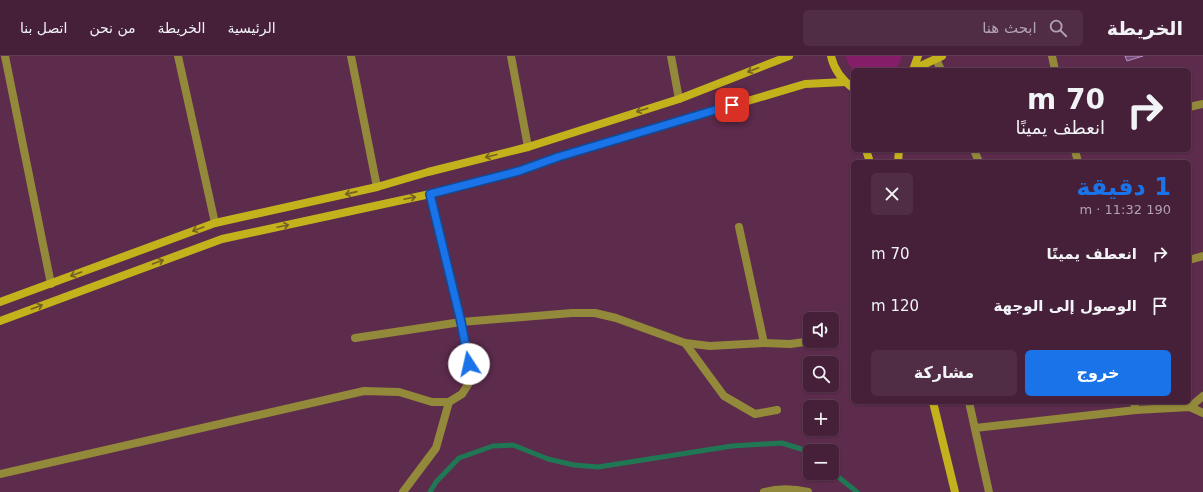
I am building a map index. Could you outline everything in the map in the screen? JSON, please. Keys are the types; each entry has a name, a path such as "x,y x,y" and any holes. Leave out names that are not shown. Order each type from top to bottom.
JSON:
{"main road":[{"path":"0,302 214,223 377,187 428,172 528,147 679,99 789,56"},
{"path":"831,56 837,73 851,86"},
{"path":"914,68 918,56"},
{"path":"917,68 939,58"},
{"path":"0,321 222,239 430,194 519,171 558,157 805,84 845,82"},
{"path":"933,404 955,492"}],"street":[{"path":"5,56 51,284"},
{"path":"178,56 214,223"},
{"path":"351,56 377,187"},
{"path":"511,56 528,147"},
{"path":"671,56 679,99"},
{"path":"1052,56 1055,68"},
{"path":"939,58 941,68"},
{"path":"1191,107 1203,104"},
{"path":"0,474 364,391 399,392 432,402 449,402 462,394 469,383 469,364 461,322 430,194"},
{"path":"739,227 764,342"},
{"path":"1191,259 1203,256"},
{"path":"355,338 461,322 572,313 595,313 616,318 685,343 710,346 764,342 790,344 803,342"},
{"path":"685,343 724,396 755,414 777,410"},
{"path":"1190,407 1203,396"},
{"path":"403,492 436,448 449,402"},
{"path":"969,404 989,492"},
{"path":"975,428 1135,406 1190,407 1203,413"},
{"path":"764,492 786,488 799,489 808,492"}],"shaded area":[{"path":"846,56 902,56 896,68 852,68 847,61"}],"building":[{"path":"1125,56 1143,56 1127,61"}],"waterway":[{"path":"430,492 436,482 459,458 493,446 513,445 548,459 574,465 598,467 732,446 782,443 803,450"},
{"path":"839,478 857,492"}],"route":[{"path":"469,364 461,322 430,194 519,171 558,157 732,105"}]}
